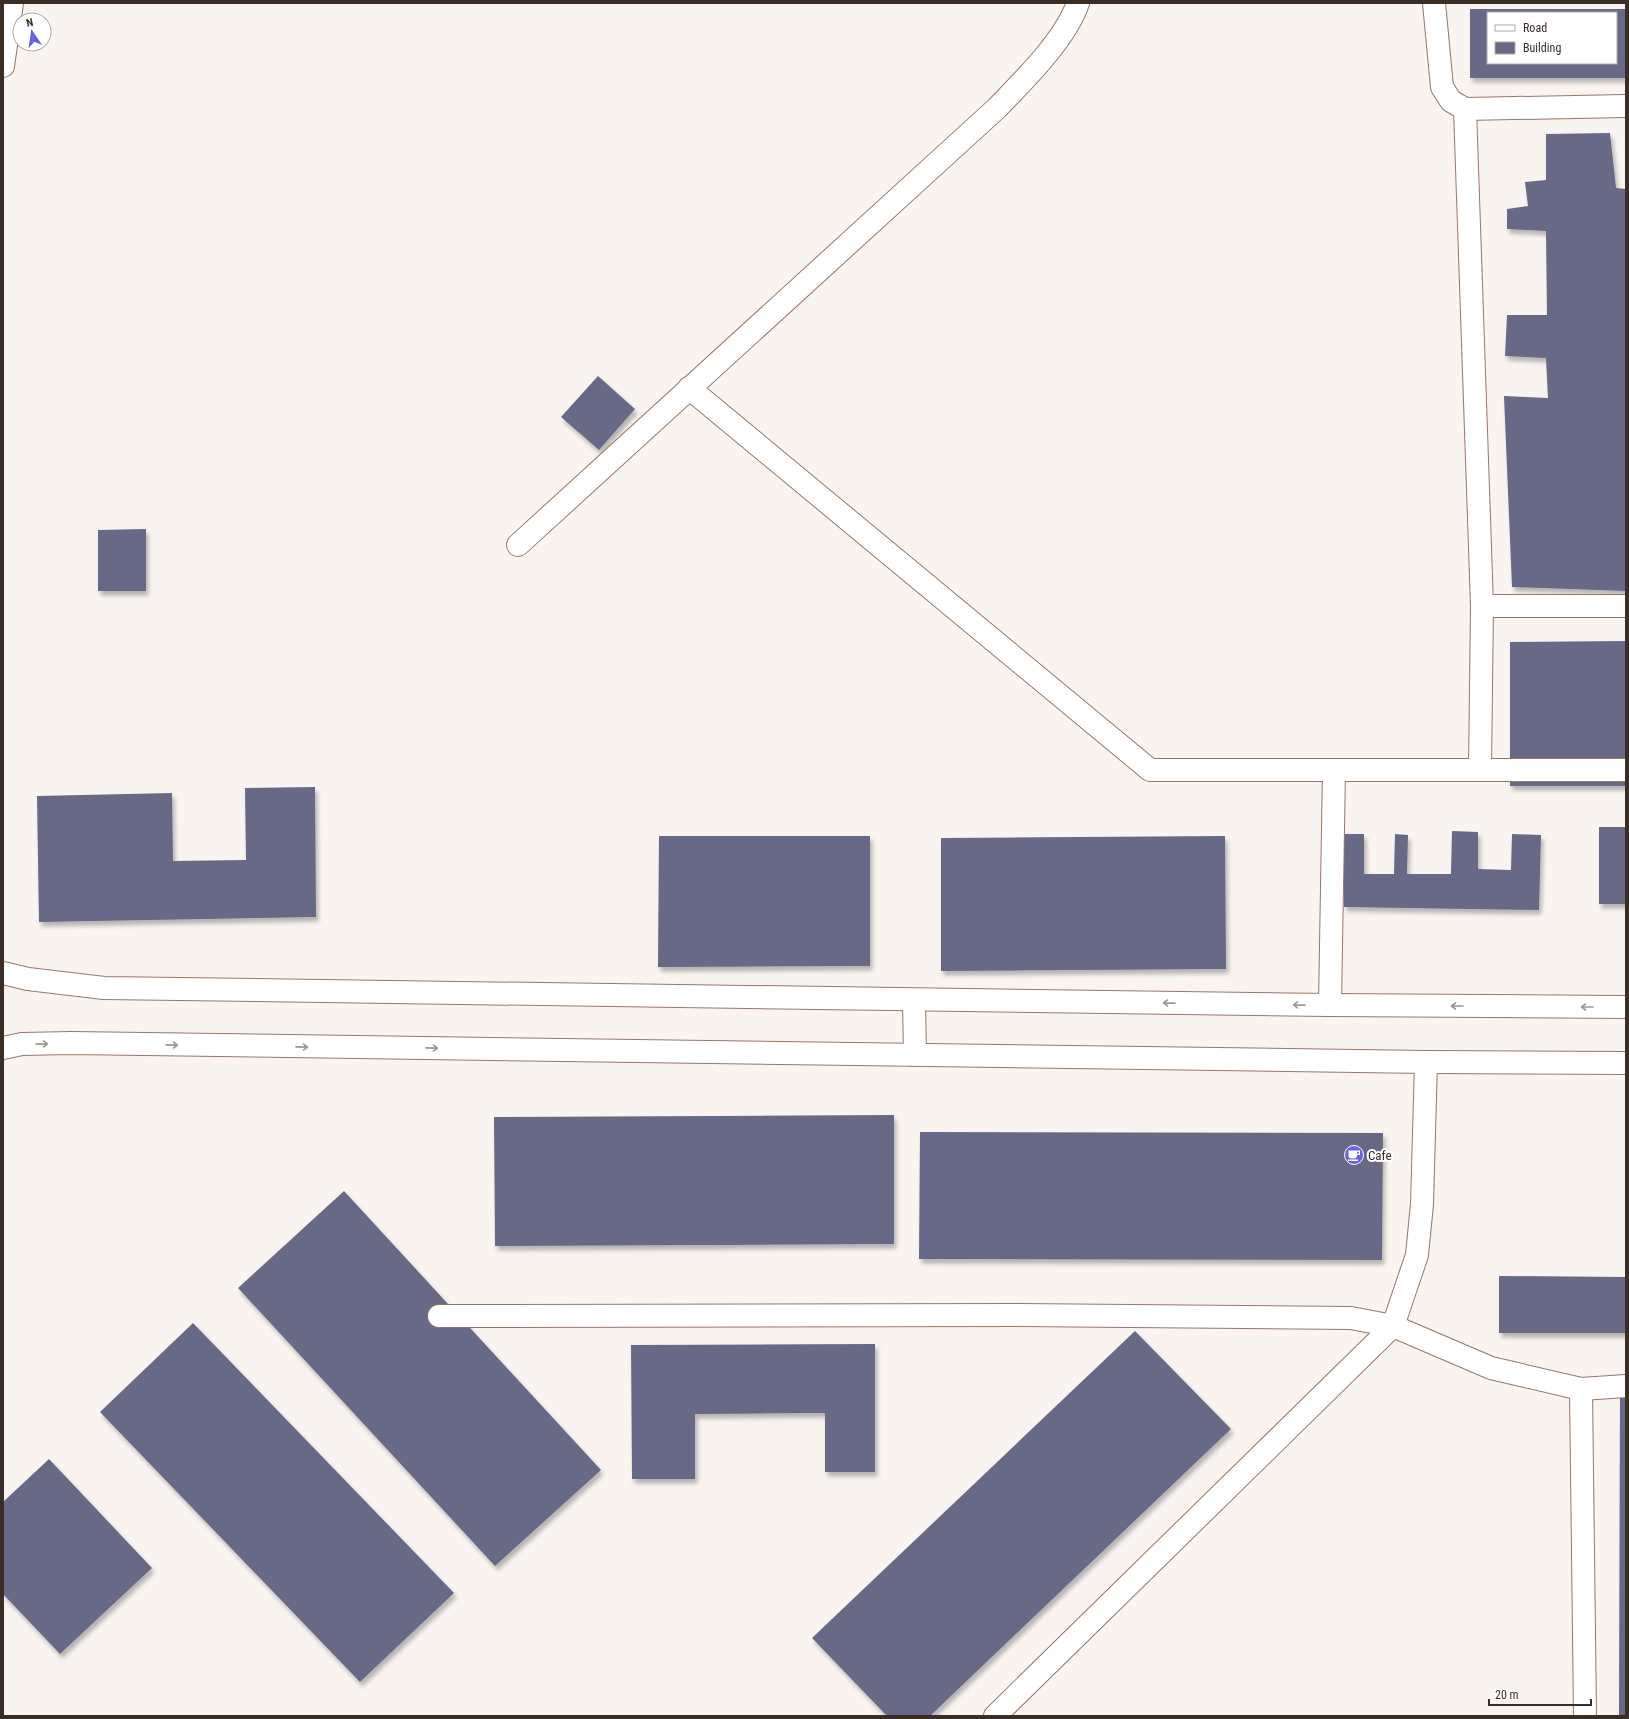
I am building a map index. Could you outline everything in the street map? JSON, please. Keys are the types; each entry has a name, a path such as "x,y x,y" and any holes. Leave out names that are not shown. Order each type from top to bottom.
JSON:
{"street":[{"path":"3,63 12,3"},
{"path":"518,545 997,108 1019,85 1064,31 1078,3"},
{"path":"1434,3 1442,87 1451,101 1465,109 1626,106"},
{"path":"1465,109 1482,606 1480,770"},
{"path":"689,388 1150,770 1626,770"},
{"path":"1482,606 1626,606"},
{"path":"1330,1005 1334,770"},
{"path":"3,973 28,979 104,988 914,1000 1626,1007"},
{"path":"914,1000 915,1055"},
{"path":"3,1048 22,1044 71,1043 1426,1062 1626,1063"},
{"path":"995,1716 1393,1326 1417,1255 1422,1204 1426,1062"},
{"path":"439,1316 1017,1314 1352,1318 1393,1326 1491,1368 1581,1389 1626,1386"},
{"path":"1581,1389 1585,1716"}],"building":[{"path":"1470,9 1626,9 1626,78 1470,78"},
{"path":"1610,133 1616,188 1626,189 1626,591 1512,587 1504,396 1548,398 1546,358 1505,356 1507,315 1547,315 1546,231 1507,229 1507,209 1528,206 1525,182 1546,180 1546,134"},
{"path":"598,376 635,409 599,450 561,417"},
{"path":"146,529 146,591 98,591 98,530"},
{"path":"1626,641 1626,786 1510,786 1510,642"},
{"path":"315,787 316,917 39,922 37,796 172,793 173,861 246,860 245,788"},
{"path":"1599,827 1626,827 1626,904 1599,904"},
{"path":"1452,831 1478,832 1478,869 1511,870 1512,834 1541,835 1539,910 1344,907 1344,834 1364,834 1364,874 1394,874 1395,834 1408,835 1407,874 1451,874"},
{"path":"659,836 870,836 870,966 658,967"},
{"path":"1225,836 1226,969 941,971 941,838"},
{"path":"894,1115 894,1244 495,1246 494,1117"},
{"path":"920,1132 1383,1133 1382,1260 919,1259"},
{"path":"344,1191 601,1470 495,1566 238,1288"},
{"path":"1499,1276 1626,1277 1626,1333 1499,1333"},
{"path":"193,1323 454,1593 360,1682 100,1412"},
{"path":"1135,1331 1231,1429 930,1716 887,1716 812,1638"},
{"path":"875,1344 875,1472 825,1472 825,1413 695,1414 695,1479 632,1479 631,1345"},
{"path":"1620,1395 1626,1395 1626,1716 1619,1716"},
{"path":"49,1459 152,1568 60,1654 3,1594 3,1502"}],"place":[{"name":"Cafe","path":"1354,1155"}]}
